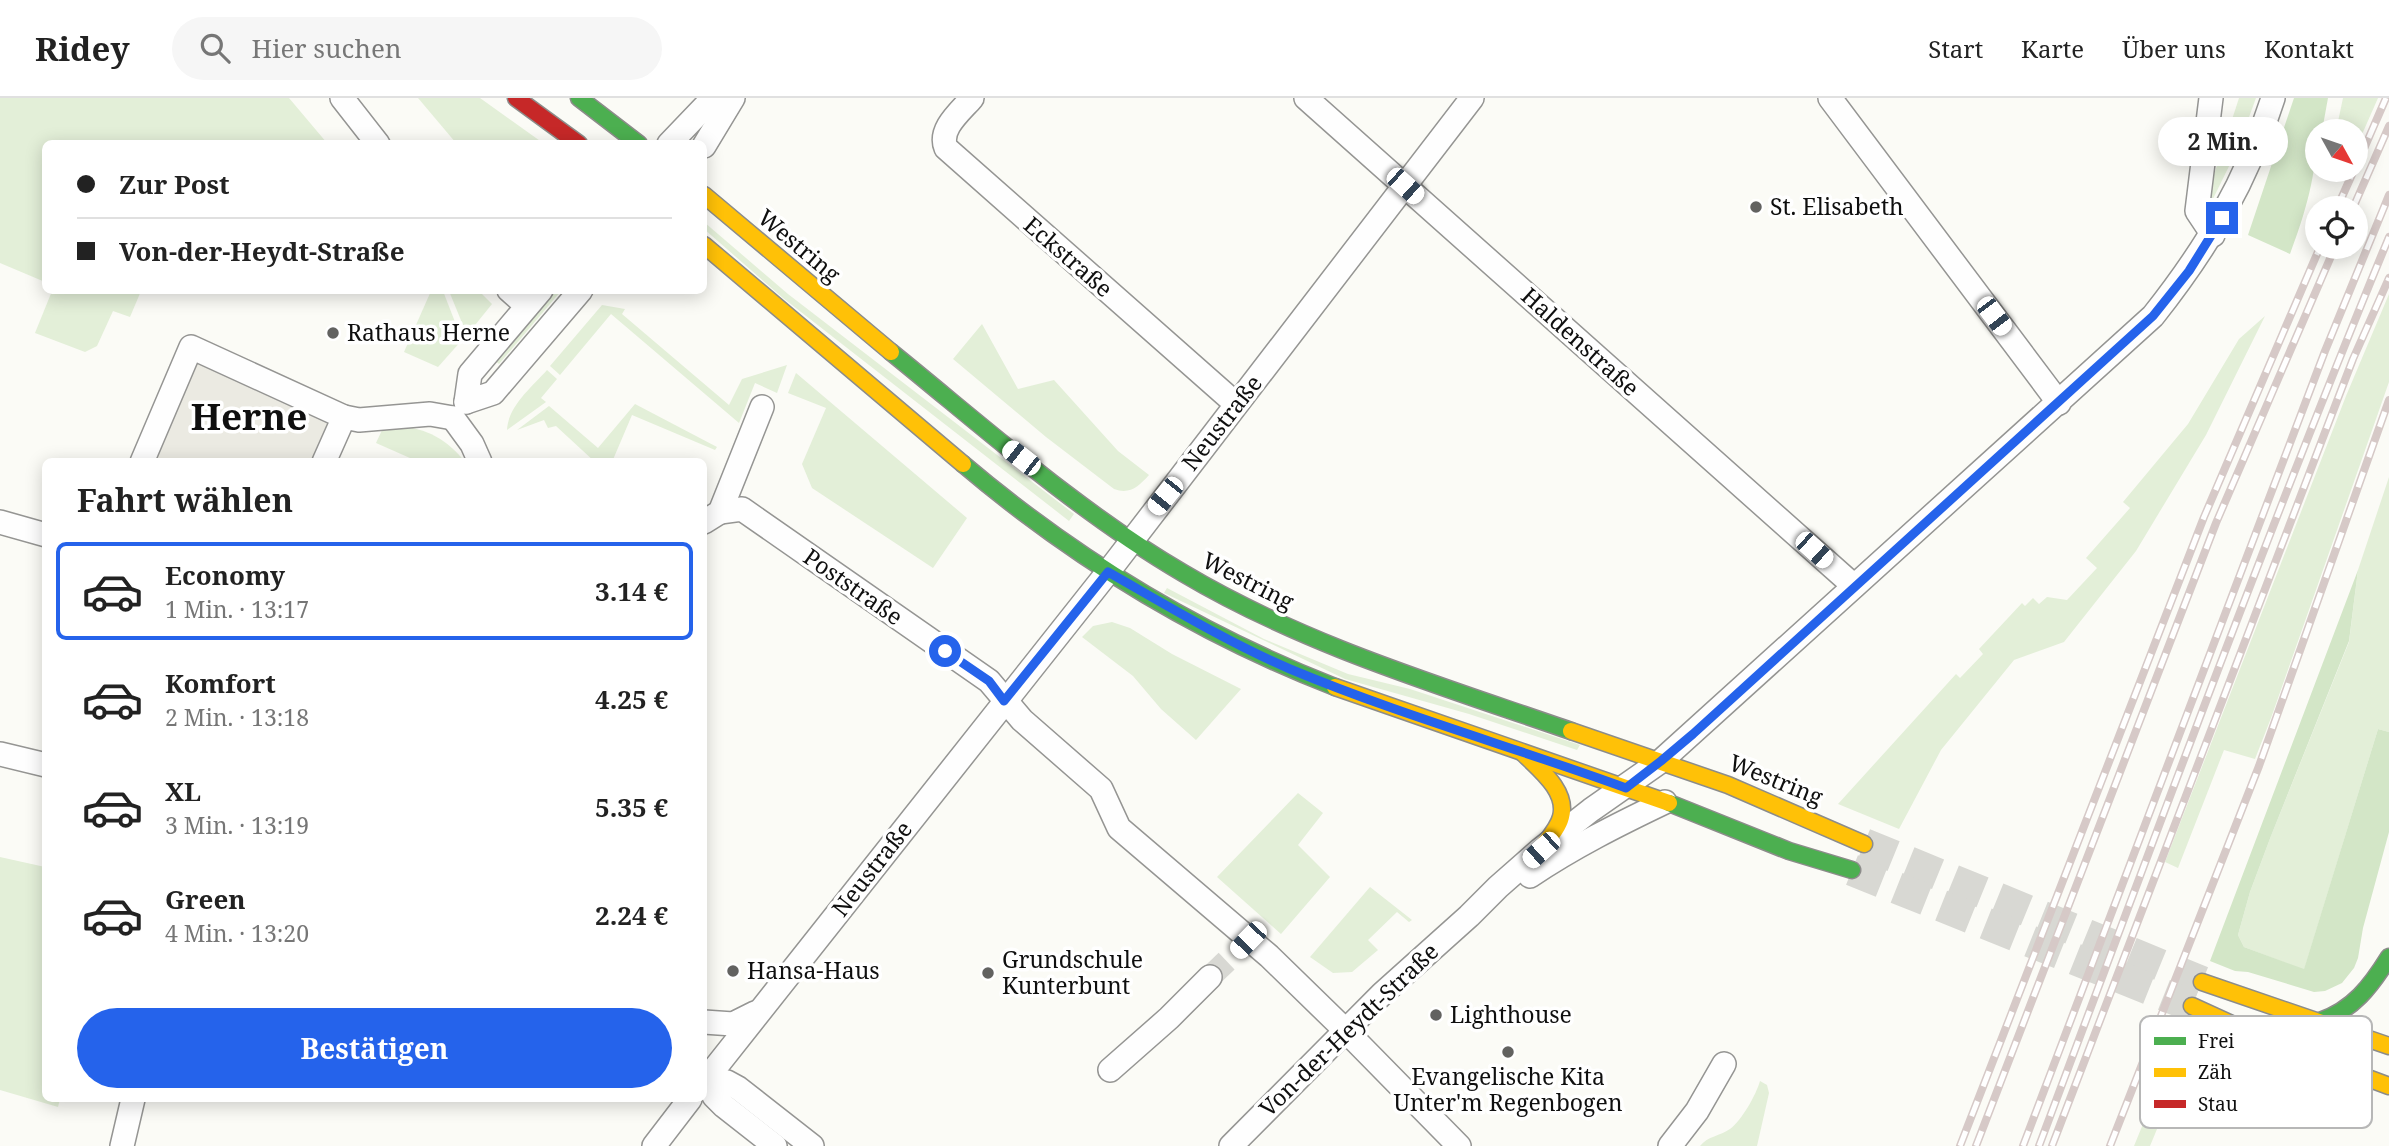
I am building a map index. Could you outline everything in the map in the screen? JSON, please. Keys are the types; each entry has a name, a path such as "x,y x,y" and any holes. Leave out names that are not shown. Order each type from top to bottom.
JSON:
{"main road":[{"path":"516,98 574,140"},
{"path":"579,98 634,140"},
{"name":"Westring","path":"707,198 985,430 1089,512 1182,573 1265,618 1356,657 1661,761 1779,805 1864,844"},
{"path":"707,247 962,464 1053,536 1194,622 1289,668 1403,712 1665,802 1809,859 1852,870"},
{"path":"1522,752 1553,788 1562,808 1561,818 1541,850"},
{"path":"2332,1016 2361,997 2389,957"},
{"path":"2388,991 2389,978"},
{"path":"2202,982 2305,1016"},
{"path":"2192,1006 2214,1016"},
{"path":"2372,1040 2389,1046"},
{"path":"2372,1080 2389,1086"}],"street":[{"path":"342,98 375,140"},
{"path":"673,140 713,98"},
{"path":"707,141 733,98"},
{"name":"Eckstraße","path":"972,98 948,127 944,142 946,148 1236,404"},
{"name":"Haldenstraße","path":"1306,98 1854,586"},
{"name":"Neustraße","path":"707,1075 1108,572 1472,98"},
{"path":"1830,98 2059,403"},
{"path":"2211,98 2197,211 2213,234"},
{"name":"Von-der-Heydt-Straße","path":"1231,1146 1405,971 1541,850 1591,810 1661,761 2153,316 2189,271 2241,184 2273,98"},
{"path":"144,458 191,347 344,416 359,420 460,410 494,393 577,294"},
{"path":"478,458 460,410 470,374 534,298"},
{"path":"712,517 762,407"},
{"path":"326,458 344,416"},
{"name":"Poststraße","path":"712,517 742,509 989,681 1021,720 1101,789 1119,828 1241,947 1269,956 1459,1146"},
{"path":"0,522 42,534"},
{"path":"0,754 42,764"},
{"name":"Von-der-Heydt-Straße","path":"1469,916 1553,860 1665,802"},
{"path":"1110,1070 1169,1018 1210,977"},
{"name":"Neustraße","path":"707,1022 727,1025 738,1023 761,1010"},
{"path":"1670,1146 1697,1111 1724,1064"},
{"path":"707,1077 727,1082 738,1088 812,1146"},
{"path":"707,1081 714,1096 724,1106 775,1146"},
{"path":"122,1146 131,1102"},
{"path":"654,1146 688,1102"}],"green space":[{"path":"0,98 289,98 324,140 42,140 42,281 0,263"},
{"path":"418,98 480,98 539,140 453,140"},
{"path":"2239,98 2256,98 2237,150 2209,207 2211,184"},
{"path":"2294,98 2328,98 2324,119 2305,119 2305,182 2311,182 2290,254 2248,235"},
{"path":"2343,98 2378,98 2368,121 2339,119"},
{"path":"707,225 788,294 1074,514 1069,521 783,298 707,232"},
{"path":"50,294 140,294 130,317 113,311 97,346 85,352 35,333"},
{"path":"430,294 444,294 462,340 438,367 404,352"},
{"path":"450,294 482,294 492,304 467,335"},
{"path":"551,294 558,294 499,364 494,360"},
{"path":"2389,294 2389,382 2271,718 2255,759 2224,750 2178,868 2165,862 2346,396"},
{"path":"602,305 625,309 622,314 729,405 742,379 787,365 777,393 755,383 739,423 611,314 560,375 550,366"},
{"path":"2265,316 2206,435 2136,551 2064,642 2014,660 1941,750 1899,829 1838,804 1956,674 1960,678 1983,654 1979,649 2022,603 2025,606 2033,598 2039,604 2047,597 2067,600 2097,568 2086,558 2130,508 2123,502 2188,424 2239,339"},
{"path":"982,324 1018,389 1054,380 1118,451 1149,475 1138,486 1129,490 1114,489 1046,437 953,359"},
{"path":"547,370 557,379 541,398 546,402 507,430 508,421 516,405"},
{"path":"796,373 967,518 933,568 812,488 802,464 826,408 788,393"},
{"path":"635,404 717,447 715,450 632,415 614,458 591,458 556,426 548,428 544,420 517,430 549,406 598,448"},
{"path":"399,426 418,429 436,436 461,458 410,458 376,443 383,428"},
{"path":"2389,477 2389,732 2378,729 2304,970 2244,947 2238,935 2250,892 2271,836 2349,642 2358,570"},
{"path":"2358,570 2349,641 2271,836 2250,892 2238,935 2244,947 2304,969 2378,729 2389,732 2389,832 2363,928 2358,958 2342,983 2325,991 2314,992 2248,972 2235,971 2210,961"},
{"path":"1167,588 1264,639 1348,674 1410,689 1580,745 1577,750 1469,714 1345,679 1164,593"},
{"path":"1112,622 1130,628 1172,654 1241,689 1196,740 1161,709 1133,676 1082,637 1093,626"},
{"path":"1298,793 1323,813 1298,845 1330,877 1281,934 1217,877"},
{"path":"0,857 42,866 42,1102 59,1102 58,1107 0,1090"},
{"path":"1370,887 1412,920 1409,922 1397,912 1368,940 1378,950 1352,972 1333,973 1310,957"},
{"path":"1760,1081 1767,1085 1769,1093 1757,1146 1700,1146 1735,1125 1748,1107"},
{"path":"2141,1128 2157,1128 2150,1146 2134,1146"}],"shaded area":[{"path":"197,359 331,421 314,458 153,458"}],"tunnel":[{"path":"1864,844 2202,982"},
{"path":"1852,870 2192,1006"},
{"path":"1210,977 1234,954"}],"railway":[{"path":"2368,139 2386,98"},
{"path":"2358,196 2389,126"},
{"path":"2342,196 2349,182"},
{"path":"2023,1146 2325,351 2389,195"},
{"path":"2039,1146 2254,576 2389,237"},
{"path":"1960,1146 2204,517 2315,259"},
{"path":"1976,1146 2216,523 2330,259"},
{"path":"2052,1146 2353,359 2389,278"},
{"path":"2161,1016 2259,766 2389,400"},
{"path":"2110,1146 2140,1069"}],"traffic: fast":[{"path":"579,98 634,140"},
{"path":"891,352 1069,496 1144,549 1229,599 1276,622 1373,662 1571,731"},
{"path":"963,464 1049,531 1140,591 1235,643 1335,687"},
{"path":"1669,803 1789,851 1852,870"},
{"path":"2332,1016 2360,996 2389,957"}],"traffic: slow":[{"path":"707,198 891,352"},
{"path":"707,248 963,464"},
{"path":"1335,687 1669,803"},
{"path":"1571,731 1728,785 1864,844"},
{"path":"1523,753 1551,781 1562,807 1557,826 1540,850"},
{"path":"2202,982 2301,1016"},
{"path":"2192,1006 2214,1016"},
{"path":"2372,1040 2389,1046"},
{"path":"2372,1080 2389,1086"}],"traffic: jam":[{"path":"516,98 574,140"}],"place":[{"name":"St. Elisabeth","path":"1756,207"},
{"name":"Rathaus Herne","path":"333,333"},
{"name":"Hansa-Haus","path":"733,971"},
{"name":"Grundschule Kunterbunt","path":"988,973"},
{"name":"Lighthouse","path":"1436,1015"},
{"name":"Evangelische Kita Unter'm Regenbogen","path":"1508,1052"}],"district":[{"name":"Herne","path":"249,417"}],"route":[{"path":"945,651 989,681 1004,701 1108,572 1194,622 1289,668 1403,712 1626,788 1693,734 2153,316 2189,271 2222,218"}]}
